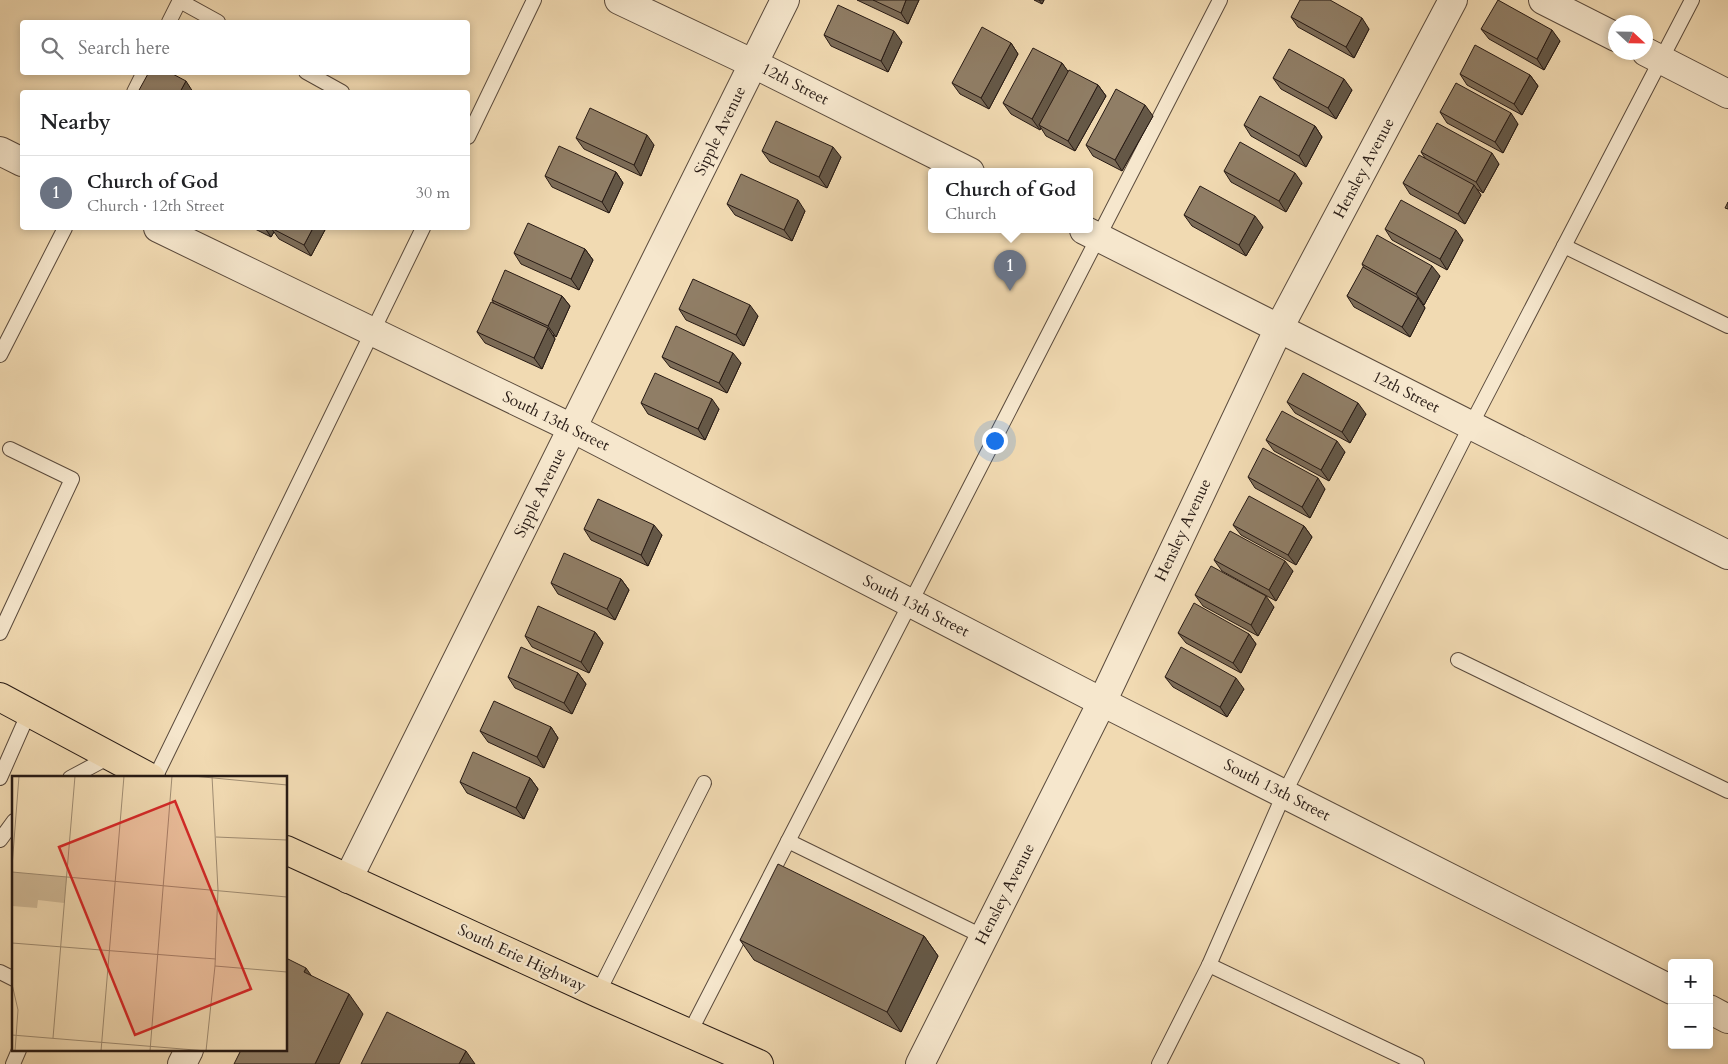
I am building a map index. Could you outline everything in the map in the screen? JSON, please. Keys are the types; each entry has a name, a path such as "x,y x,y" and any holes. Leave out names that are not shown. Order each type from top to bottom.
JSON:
{"main road":[{"path":"0,697 147,776"},
{"name":"South Erie Highway","path":"288,853 759,1064"}],"street":[{"name":"12th Street","path":"619,0 754,64 962,168"},
{"name":"Sipple Avenue","path":"348,879 785,0"},
{"name":"Hensley Avenue","path":"920,1064 1102,702 1279,328 1453,0"},
{"path":"1543,0 1608,33"},
{"path":"1653,56 1728,94"},
{"path":"0,151 20,161"},
{"name":"South 13th Street","path":"162,230 572,428 1102,702 1668,988"},
{"name":"12th Street","path":"1091,233 1728,555"},
{"path":"1713,1011 1728,1019"},
{"path":"182,1064 188,1052"}],"lane":[{"path":"470,133 534,0"},
{"path":"1093,229 1220,0"},
{"path":"1653,56 1692,0"},
{"path":"170,20 180,1 214,20"},
{"path":"1159,1064 1209,965 1284,794 1564,246 1651,60"},
{"path":"135,90 142,75"},
{"path":"311,75 338,90"},
{"path":"0,355 64,230"},
{"path":"157,776 422,230"},
{"path":"689,1034 911,603 1091,233"},
{"path":"1564,246 1728,326"},
{"path":"0,633 4,614 72,479 10,449"},
{"path":"1458,660 1728,791"},
{"path":"0,778 29,712"},
{"path":"74,776 111,756"},
{"path":"598,993 704,784"},
{"path":"0,840 12,824"},
{"path":"788,841 984,937"},
{"path":"1209,965 1417,1064"},
{"path":"0,972 12,978"},
{"path":"13,1064 18,1052"}],"building":[{"path":"873,0 906,0 901,13"},
{"path":"1300,0 1330,0 1362,18 1346,47 1291,17"},
{"path":"1498,0 1552,30 1537,59 1481,29"},
{"path":"838,5 894,31 881,61 824,35"},
{"path":"982,27 1011,43 981,98 952,83"},
{"path":"1475,45 1530,75 1514,104 1460,74"},
{"path":"1033,48 1062,63 1032,119 1003,103"},
{"path":"1289,49 1344,79 1328,108 1273,78"},
{"path":"1069,70 1098,85 1068,141 1039,125"},
{"path":"147,75 175,75 186,81 181,90 139,90"},
{"path":"1456,83 1511,113 1495,142 1440,112"},
{"path":"1116,89 1145,105 1115,160 1086,145"},
{"path":"1260,96 1315,126 1299,156 1244,125"},
{"path":"590,108 647,135 634,165 576,138"},
{"path":"776,121 833,147 819,177 762,151"},
{"path":"1437,123 1492,153 1476,182 1421,152"},
{"path":"1240,142 1295,173 1279,201 1224,171"},
{"path":"559,146 616,172 602,202 545,176"},
{"path":"1419,155 1474,185 1458,214 1403,183"},
{"path":"741,174 798,200 784,230 727,204"},
{"path":"1200,186 1255,216 1239,245 1184,215"},
{"path":"1401,200 1456,230 1440,259 1385,229"},
{"path":"528,223 585,249 571,279 514,253"},
{"path":"275,230 312,230 304,245"},
{"path":"1377,235 1432,266 1416,294 1362,264"},
{"path":"1363,267 1418,298 1402,327 1347,296"},
{"path":"505,270 562,296 548,326 492,300"},
{"path":"693,279 750,305 736,335 679,309"},
{"path":"491,302 548,328 534,358 477,332"},
{"path":"676,326 733,353 719,383 662,357"},
{"path":"655,373 712,399 698,429 641,403"},
{"path":"1303,373 1358,403 1342,432 1287,402"},
{"path":"1282,411 1337,441 1321,470 1266,440"},
{"path":"1263,448 1318,478 1302,507 1248,477"},
{"path":"1249,496 1304,526 1288,555 1233,525"},
{"path":"598,499 654,525 641,555 584,529"},
{"path":"1230,531 1285,561 1269,590 1214,560"},
{"path":"564,553 621,579 607,609 551,583"},
{"path":"1211,566 1266,596 1251,625 1195,595"},
{"path":"1194,603 1249,634 1233,663 1178,633"},
{"path":"538,606 595,632 581,662 525,636"},
{"path":"521,647 578,673 564,703 508,677"},
{"path":"1181,647 1236,678 1220,707 1165,677"},
{"path":"494,701 551,727 537,757 480,731"},
{"path":"473,752 530,778 516,808 460,782"},
{"path":"778,864 924,936 887,1012 740,940"},
{"path":"288,959 306,968 304,972 349,994 315,1064 234,1064 240,1052 288,1052"},
{"path":"387,1012 466,1051 459,1064 361,1064"}],"place":[{"name":"Church of God","path":"1010,291"}]}
